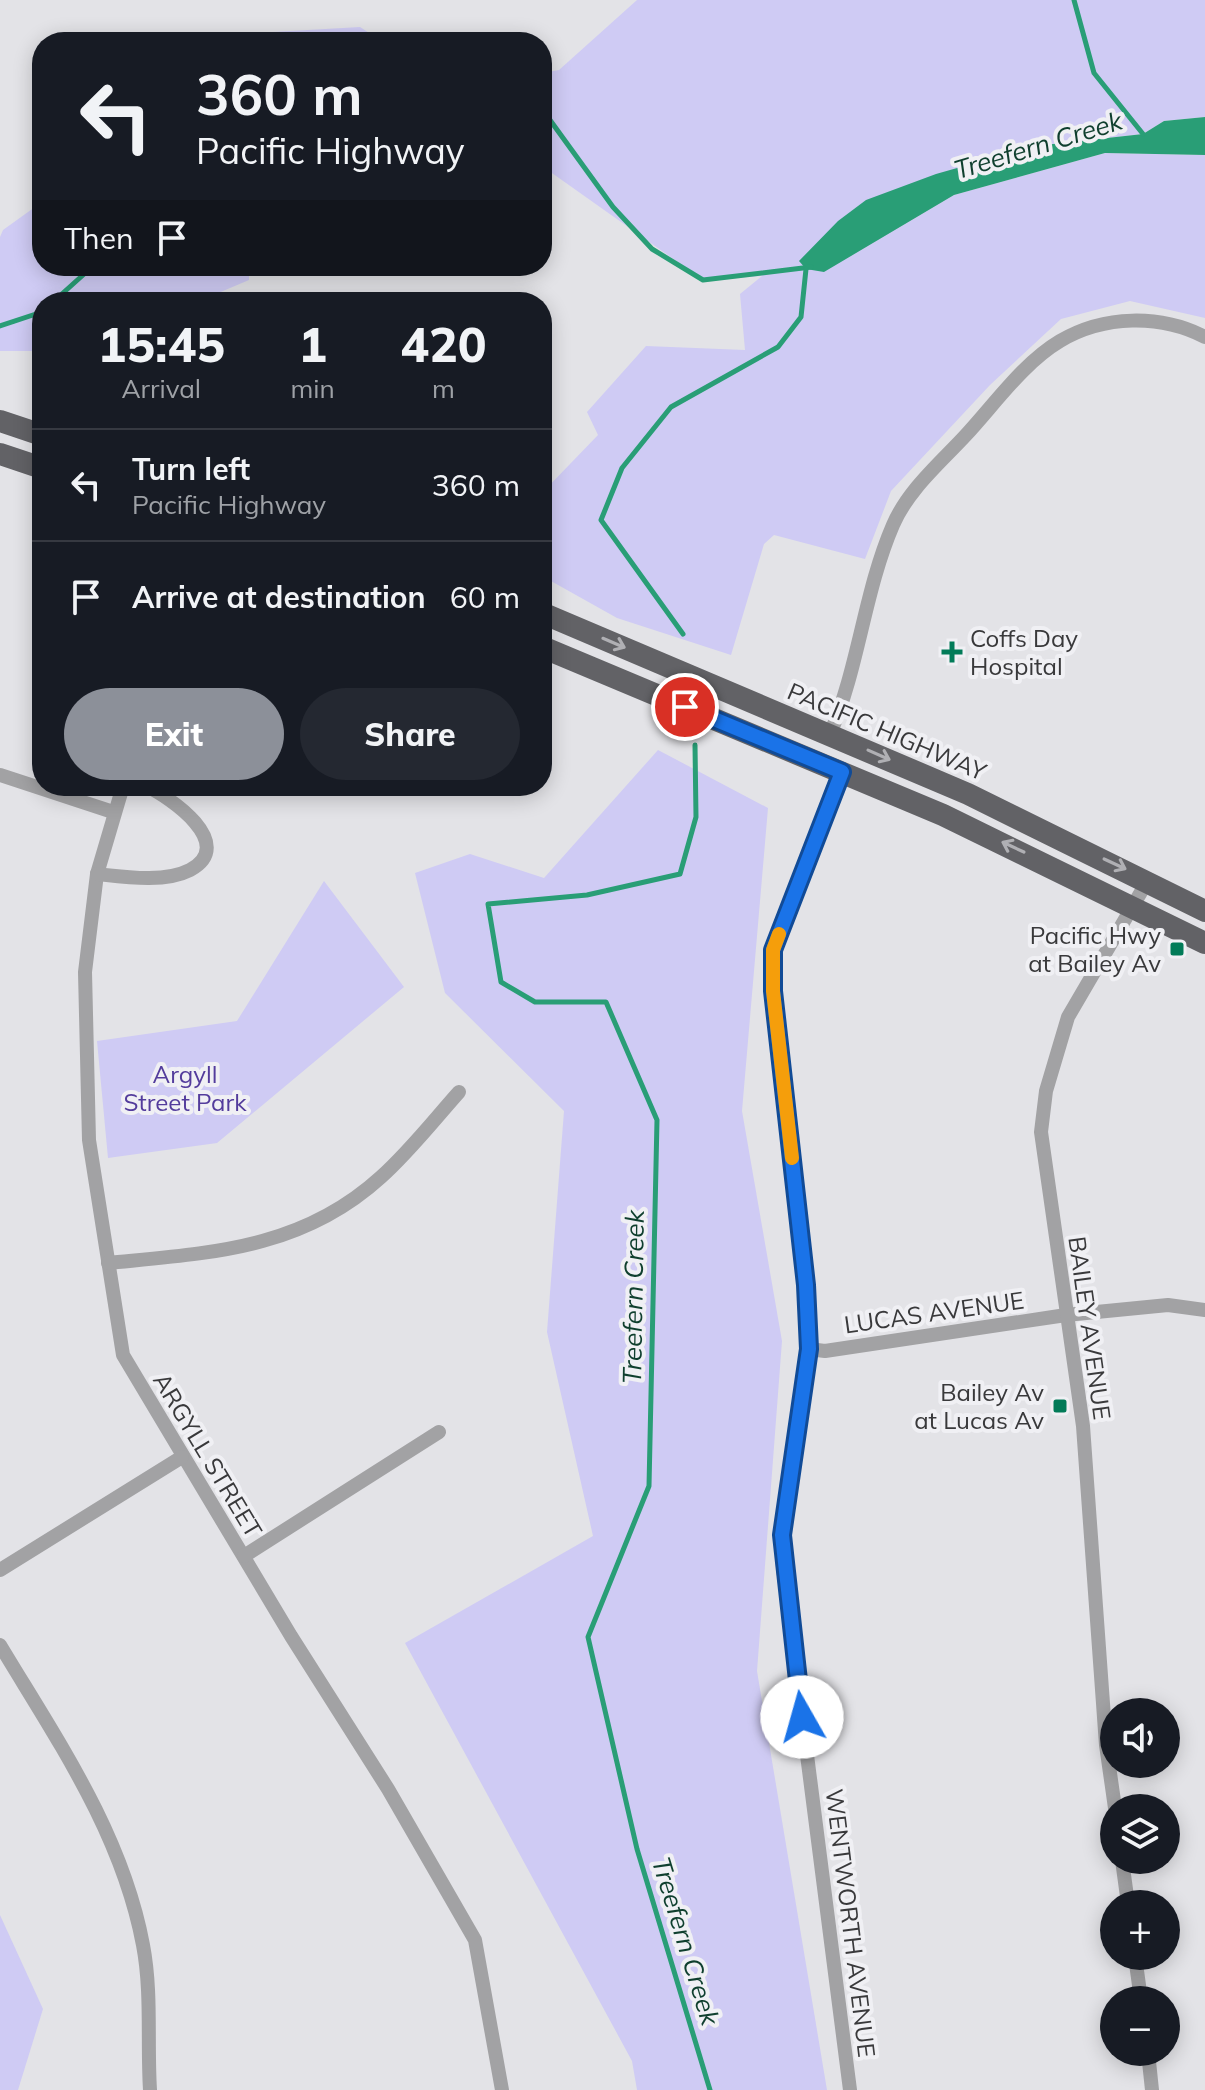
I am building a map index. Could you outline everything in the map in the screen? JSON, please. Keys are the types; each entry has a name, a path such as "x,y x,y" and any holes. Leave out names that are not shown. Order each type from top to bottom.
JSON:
{"highway":[{"path":"0,421 32,432"},
{"path":"0,454 32,465"},
{"name":"PACIFIC HIGHWAY","path":"552,617 830,734 1148,880 1205,911"},
{"path":"552,651 1031,855 1205,943"}],"street":[{"path":"830,734 843,705 881,558 894,521 917,487 1031,365 1059,341 1099,325 1144,319 1183,326 1205,337"},
{"name":"WENTWORTH AVENUE","path":"842,772 773,950 773,991 804,1271 809,1349 787,1486 782,1535 783,1568 850,2090"},
{"path":"0,775 32,785"},
{"path":"64,796 113,812"},
{"name":"ARGYLL STREET","path":"119,796 97,874 85,972 85,1043 89,1140 123,1355 182,1457 388,1789 475,1940 502,2090"},
{"path":"97,874 150,877 181,873 199,864 205,854 202,830 195,821 160,796"},
{"name":"BAILEY AVENUE","path":"1113,1794 1104,1714 1083,1426 1041,1132 1046,1091 1068,1017 1148,880"},
{"path":"108,1263 254,1245 312,1225 338,1210 381,1177 459,1092"},
{"name":"LUCAS AVENUE","path":"809,1349 825,1351 1066,1315 1168,1305 1205,1310"},
{"path":"244,1556 439,1432"},
{"path":"0,1570 182,1457"},
{"path":"0,1645 107,1829 127,1883 143,1945 149,1996 150,2090"},
{"path":"1149,2066 1152,2090"}],"green space":[{"path":"637,0 1205,0 1205,117 1164,121 1143,134 1035,146 825,272 954,195 1105,153 1205,155 1205,318 1130,301 1061,319 990,385 891,491 865,559 774,535 764,544 731,655 617,618 552,582 552,483 598,435 587,412 646,346 745,350 740,294 762,276 703,280 552,173 552,71 559,70"},
{"path":"360,27 368,32 273,32"},
{"path":"32,209 32,276 249,276 249,280 221,292 32,292 32,351 0,351 0,237 3,230"},
{"path":"658,750 768,808 742,1111 782,1341 757,1671 827,2090 637,2090 632,2061 405,1643 593,1536 547,1332 564,1111 445,993 415,873 470,854 544,878"},
{"name":"Argyll Street Park","path":"324,881 404,987 217,1143 108,1158 97,1041 237,1021"},
{"path":"0,1915 43,2009 18,2090 0,2090"}],"shaded area":[{"path":"1205,117 1205,155 1105,153 954,195 824,272 806,269 799,261 838,221 866,200 936,174 1035,146 1143,134 1164,121"}],"waterway":[{"path":"1074,0 1094,73 1143,134"},
{"path":"552,123 613,207 652,249 703,280 811,267"},
{"path":"683,634 601,520 622,468 671,407 778,347 801,317 806,269"},
{"path":"64,292 82,276"},
{"path":"0,326 32,315"},
{"name":"Treefern Creek","path":"695,745 696,817 680,874 587,895 488,904 501,982 535,1002 606,1002 657,1120 649,1486 588,1637 637,1849 710,2090"}],"slow traffic":[{"path":"779,934 773,950 773,991 792,1158"}],"place":[{"name":"Coffs Day Hospital","path":"952,652"},
{"name":"Pacific Hwy at Bailey Av","path":"1177,949"},
{"name":"Bailey Av at Lucas Av","path":"1060,1406"}],"route":[{"path":"685,707 842,772 773,950 773,991 806,1285 809,1349 782,1535 783,1568 802,1717"}]}
